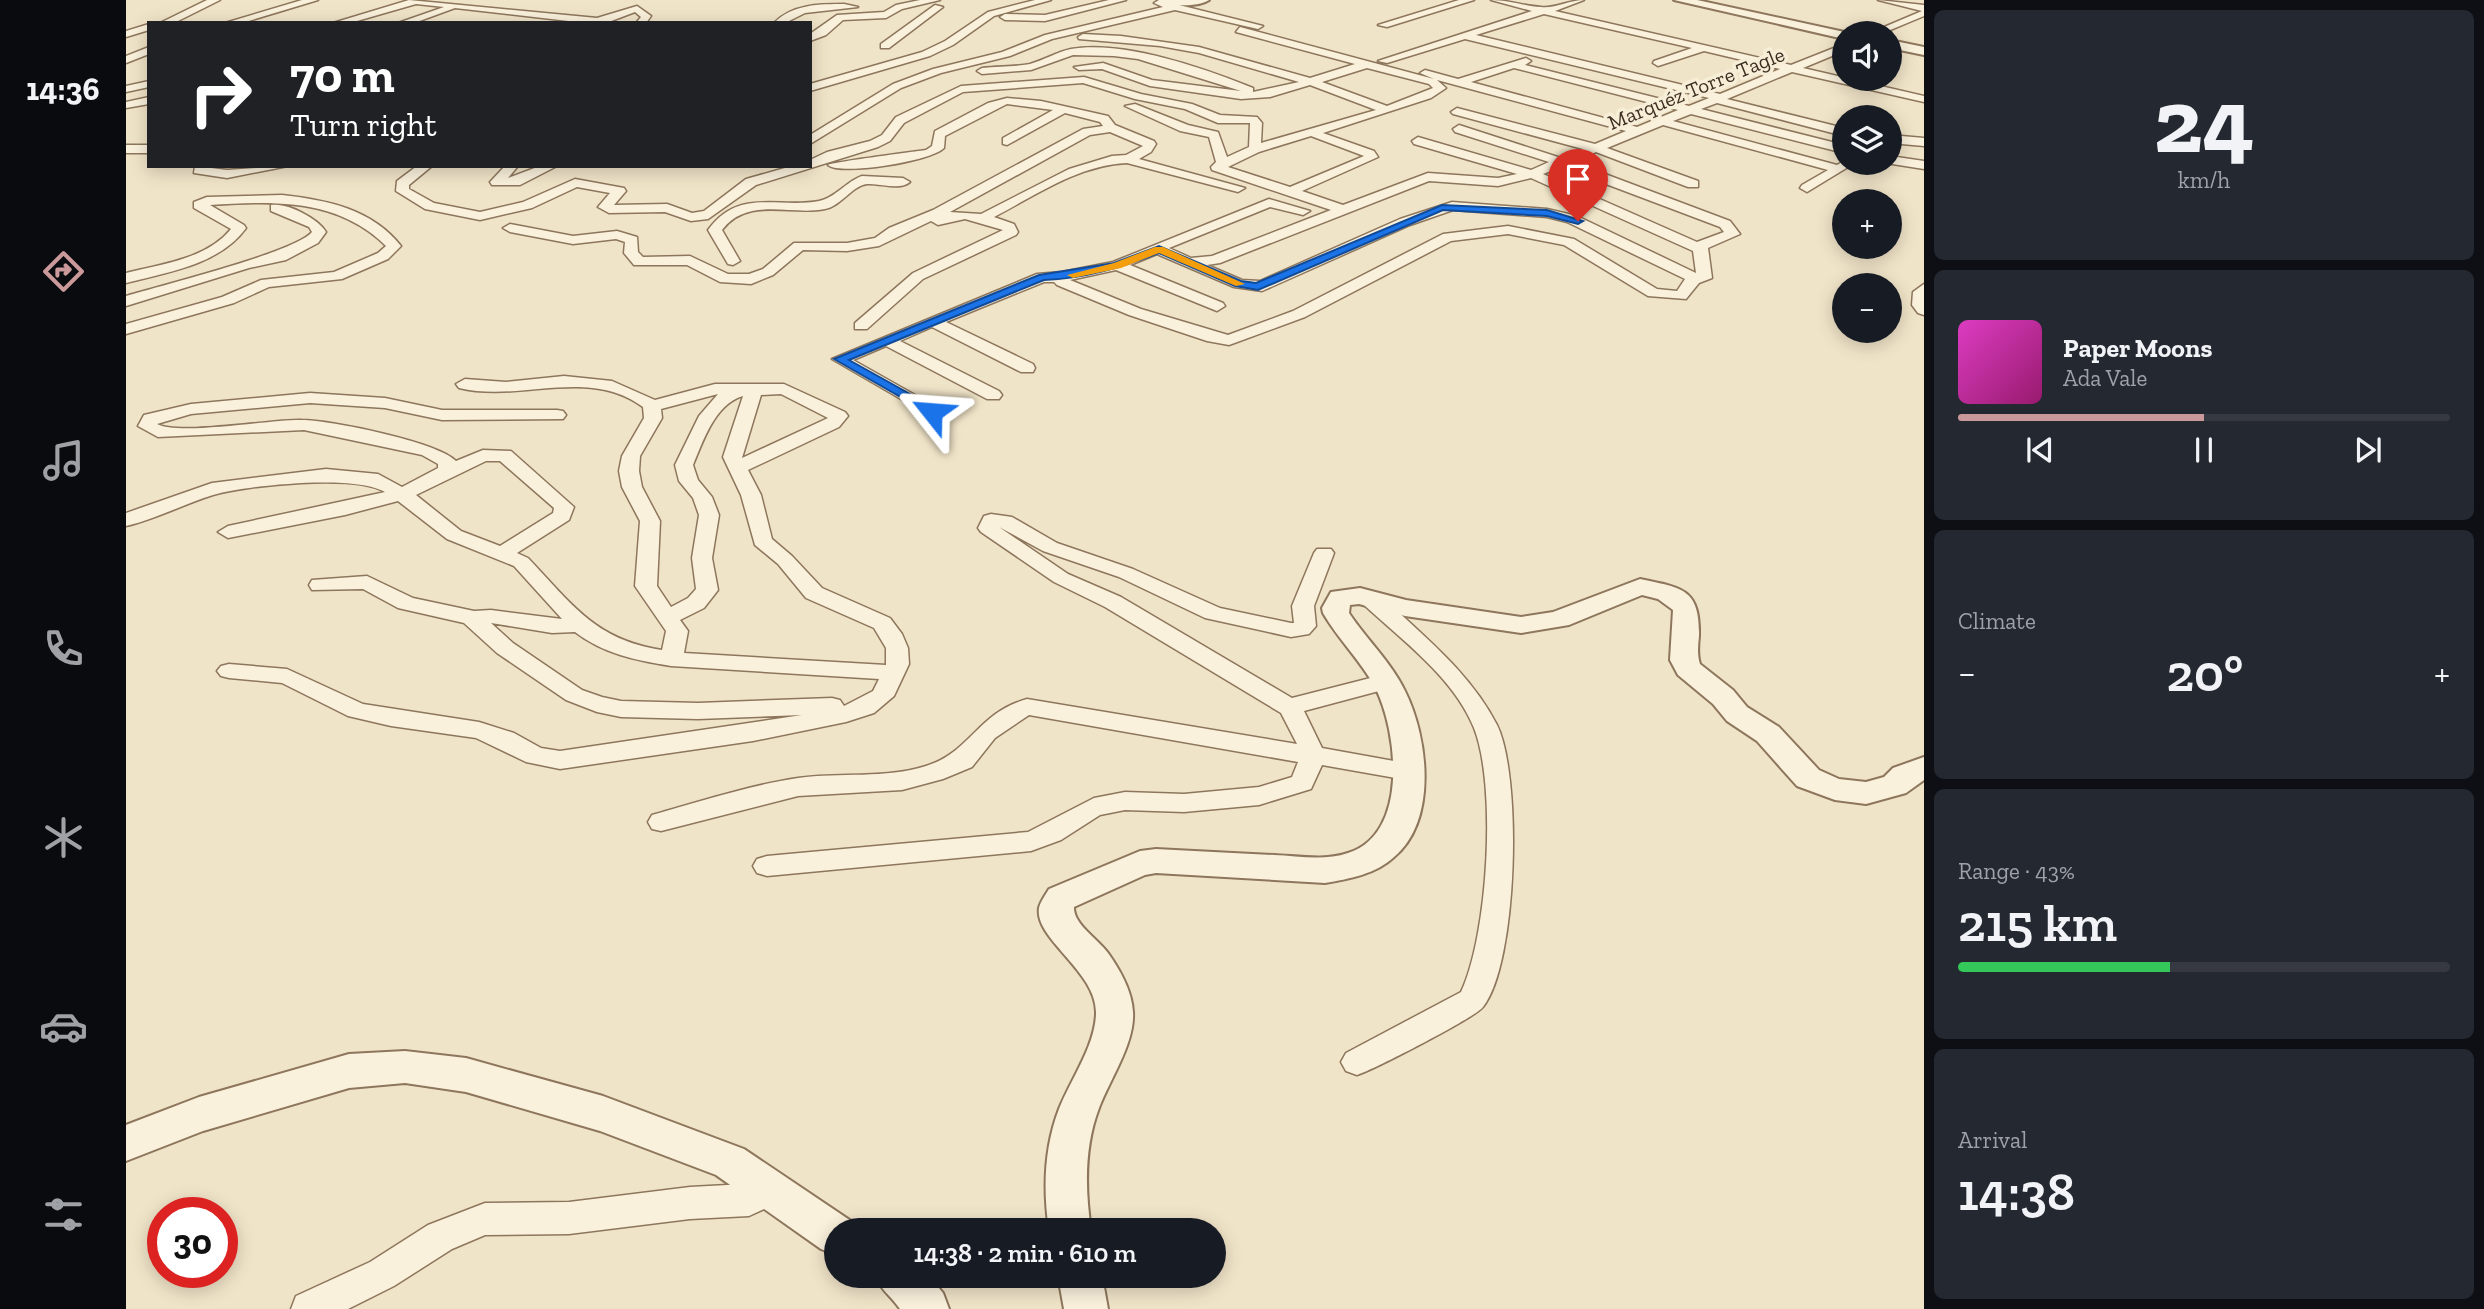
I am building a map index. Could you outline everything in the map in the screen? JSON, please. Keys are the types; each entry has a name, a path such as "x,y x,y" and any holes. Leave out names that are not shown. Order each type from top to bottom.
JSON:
{"street":[{"path":"169,21 215,0"},
{"path":"237,21 313,0"},
{"path":"345,21 418,0 502,9 530,19 603,21 636,9 646,16 642,21"},
{"path":"410,21 473,0"},
{"path":"814,87 938,50 988,15 1046,0"},
{"path":"988,15 1032,19 1121,0"},
{"path":"1147,0 1349,51 1634,132"},
{"path":"861,93 897,86 926,75 1006,54 1049,37 1169,4 1203,0"},
{"path":"1383,25 1469,0"},
{"path":"1383,61 1579,0"},
{"path":"1680,0 1832,32"},
{"path":"1883,0 1924,10"},
{"path":"468,20 522,1"},
{"path":"1496,2 1924,99"},
{"path":"812,37 825,31 840,17 886,15 908,4 936,4"},
{"path":"885,47 913,28 936,4"},
{"path":"782,21 796,13 857,6"},
{"path":"1438,20 1476,9"},
{"path":"1901,21 1924,10"},
{"path":"126,34 147,28"},
{"path":"913,28 926,29"},
{"path":"952,30 965,32"},
{"path":"1240,30 1439,85 1440,88 1427,96 1255,149 1217,167 1290,192 1334,213"},
{"path":"1463,36 1832,129"},
{"path":"1049,37 1144,39 1311,83 1387,110"},
{"path":"1300,45 1349,51"},
{"path":"1902,46 1924,51"},
{"path":"1658,63 1704,48"},
{"path":"126,60 147,51"},
{"path":"926,75 1031,67 1072,52 1127,54 1227,81 1249,90 1241,96"},
{"name":"Marquéz Torre Tagle","path":"1197,262 1428,177 1499,182 1532,174 1832,52"},
{"path":"1062,80 1061,74 1127,54"},
{"path":"1459,82 1543,55"},
{"path":"1087,66 1103,66 1150,83 1241,96 1270,94 1368,64"},
{"path":"1513,65 1832,146"},
{"path":"812,164 886,138 900,120 955,91 1084,79 1139,97 1188,107 1218,119 1253,120 1256,123 1255,149"},
{"path":"126,89 147,84"},
{"path":"812,139 897,86"},
{"path":"814,87 842,93"},
{"path":"126,105 147,100"},
{"path":"812,166 845,162 874,163 930,153 938,148 939,134 947,128 1007,101 1104,119 1111,128 1150,144 1147,149 1129,159"},
{"path":"1499,102 1634,132"},
{"path":"1131,106 1184,128 1212,133 1223,163"},
{"path":"1007,141 1064,110"},
{"path":"1457,112 1599,149 1693,184"},
{"path":"1661,121 1832,163"},
{"path":"812,122 834,124"},
{"path":"510,228 573,240 627,236 632,240 630,248 634,259 639,262 690,260 721,277 734,280 764,275 799,246 871,245 939,213 1087,132 1111,128"},
{"path":"1459,129 1561,162 1725,224 1732,230 1733,234 1728,238 1706,243 1699,248"},
{"path":"1290,192 1372,157 1310,132"},
{"path":"1902,140 1924,142"},
{"path":"1418,141 1532,174 1699,248"},
{"path":"812,152 832,147 853,148"},
{"path":"126,149 147,149"},
{"path":"981,219 1049,182 1108,160 1129,159 1334,213"},
{"path":"1902,162 1924,165"},
{"path":"200,168 199,170 203,173 219,174 266,168"},
{"path":"423,168 402,184 403,191 430,206 466,215 499,214 575,183 619,191 606,207 609,209 667,208 718,224"},
{"path":"510,168 497,183 515,182 546,168"},
{"path":"700,218 708,215 751,182 801,168"},
{"path":"1807,188 1832,173"},
{"path":"733,261 715,233 718,224 757,204 770,201 820,206 831,202 838,194 862,180 903,182"},
{"path":"126,278 212,251 236,233 239,228 200,205 201,203 254,200 335,206 373,226 394,246 383,256 337,276 266,283 228,300 126,329"},
{"path":"126,301 246,264 281,257 313,240 319,232 315,224 254,200"},
{"path":"932,412 841,363 839,359 1042,277 1062,277 1117,265 1269,203 1334,213"},
{"path":"1159,249 1197,262 1239,284 1262,286 1405,222 1442,207 1458,206 1547,213 1572,219 1606,232 1693,278 1704,278 1699,248"},
{"path":"861,326 918,276 1010,234 1009,227 956,214 931,224 905,227"},
{"path":"1062,277 1062,282 1125,308 1224,340 1248,334 1299,314 1428,245 1448,237 1478,232 1517,230 1561,239 1663,296 1681,296 1690,288 1693,278"},
{"path":"1117,265 1217,306"},
{"path":"1924,289 1921,292 1920,305 1924,310"},
{"path":"932,321 1027,368"},
{"path":"886,340 993,395"},
{"path":"465,384 495,387 568,379 594,381 620,389 652,406 715,389 784,389 839,416 833,423 736,468"},
{"path":"229,671 288,676 356,710 391,718 479,730 505,739 535,756 560,760 726,739 846,714 866,707 882,696 895,673 897,648 882,622 814,593 785,560 762,541 751,495 736,468 732,452 745,424 751,395 745,390"},
{"path":"669,617 696,603 707,590 702,558 709,515 702,497 689,481 684,464 720,400 745,390"},
{"path":"229,532 403,495 432,483 449,466 446,459 429,452 314,426 279,425 179,433 152,430 147,422 159,415 191,409 319,398 393,404 442,415 557,415"},
{"path":"652,406 653,418 631,456 629,471 632,487 650,521 646,586 654,602 669,617 677,631 671,659"},
{"path":"444,473 483,456 504,455 564,507 562,516 503,553"},
{"path":"126,520 212,489 319,475 367,478 388,484 454,535 481,548 503,553 529,568 579,624 612,645 671,659 895,673"},
{"path":"767,866 991,848 1031,841 1052,833 1072,818 1094,807 1125,801 1184,803 1259,796 1302,783 1312,766 1314,755 1289,706 1113,602 1061,578 988,528 988,524 995,519 1005,521 1050,547 1126,573 1213,613 1291,630 1305,626 1303,606 1324,553"},
{"path":"320,584 367,582 406,603 474,618 489,616 546,627 579,624"},
{"path":"1068,1218 1064,1189 1070,1145 1078,1111 1109,1039 1115,1014 1111,991 1095,963 1059,922 1056,909 1061,898 1140,863 1264,865 1325,870 1356,864 1381,850 1396,833 1406,798 1404,727 1386,682 1336,613 1336,603 1340,598 1352,595 1405,608 1521,625 1559,619 1618,598 1633,588 1658,590 1674,596 1686,610 1684,660 1688,669 1723,697 1737,714 1768,734 1808,778 1835,789 1866,793 1895,785 1904,776 1924,768"},
{"path":"1357,1062 1472,1000 1482,986 1495,918 1497,768 1486,729 1469,700 1445,672 1373,600"},
{"path":"474,618 473,621 505,648 574,695 609,707 698,711 854,705 866,707"},
{"path":"1289,706 1386,682"},
{"path":"661,822 798,787 902,781 934,773 963,761 986,732 1012,713 1027,707 1407,771"},
{"path":"126,1143 199,1115 349,1071 405,1067 466,1075 603,1114 730,1162 824,1227"},
{"path":"309,1309 382,1274 440,1237 485,1219 569,1218 690,1203 749,1200 769,1190"},
{"path":"911,1288 928,1309"},
{"path":"1083,1288 1087,1309"}],"slow traffic":[{"path":"1073,275 1117,265 1159,249 1240,284"}],"route":[{"path":"932,412 841,363 839,359 1042,277 1062,277 1117,265 1159,249 1239,284 1258,286 1266,285 1442,207 1547,213 1578,221"}]}
